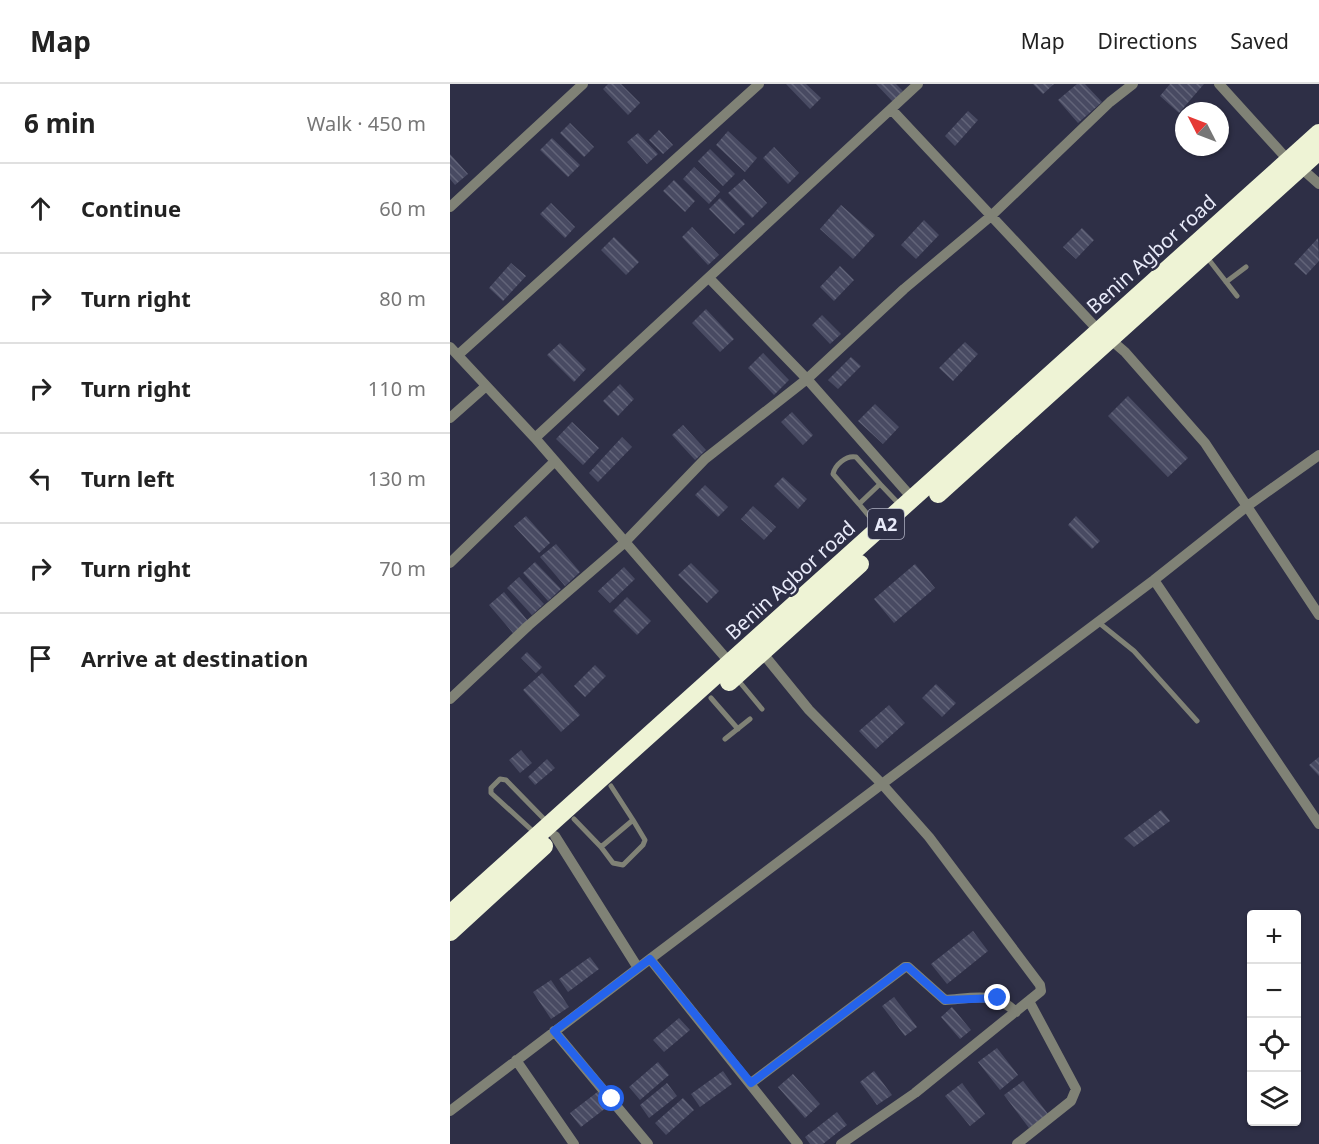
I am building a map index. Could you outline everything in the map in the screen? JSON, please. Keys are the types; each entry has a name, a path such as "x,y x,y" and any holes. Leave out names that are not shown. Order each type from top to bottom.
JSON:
{"highway":[{"name":"Benin Agbor road","path":"758,648 908,504 1105,336 1205,255 1295,164 1319,133"},
{"name":"Benin Agbor road","path":"450,914 548,832 758,648 1295,164 1319,152"},
{"name":"Benin Agbor road","path":"450,932 548,832 574,819 711,698 733,670"}],"street":[{"path":"450,207 583,84"},
{"path":"733,670 535,438 485,387 454,351 759,84"},
{"path":"535,438 918,84"},
{"path":"450,699 529,625 624,543 705,459 807,379 904,289 992,216 1058,148 1133,84"},
{"path":"1219,84 1295,164 1319,184"},
{"path":"891,109 1105,336 1125,352 1204,443 1319,615"},
{"path":"709,278 807,379 908,504"},
{"path":"450,418 485,387"},
{"path":"450,1111 1154,580 1246,507 1319,455"},
{"path":"450,563 555,461"},
{"path":"1154,580 1319,824"},
{"path":"758,648 809,710 882,784 929,837 1040,985 1041,991 915,1093 841,1144"},
{"path":"548,832 638,968"},
{"path":"650,959 798,1144"},
{"path":"751,1083 905,967 908,967 945,1000 993,997 1005,1001 1016,1012"},
{"path":"1017,1144 1071,1101 1076,1089 1029,1001"},
{"path":"554,1031 648,1144"},
{"path":"516,1060 574,1144"}],"lane":[{"path":"1205,255 1237,296"},
{"path":"1226,282 1246,267"},
{"path":"880,529 833,474 834,469 846,458 856,457 880,484 908,504"},
{"path":"859,504 880,484"},
{"path":"1098,622 1134,651 1197,721"},
{"path":"733,670 762,709"},
{"path":"711,698 738,729"},
{"path":"725,739 750,720"},
{"path":"500,779 506,780 548,832 491,793 491,788 500,779"},
{"path":"574,819 613,862 622,865 643,846 645,840 611,786"},
{"path":"601,848 633,820"}],"building":[{"path":"608,84 621,84 640,103 628,115 603,89"},
{"path":"786,84 806,84 821,98 810,109"},
{"path":"876,84 896,84 903,91 893,102"},
{"path":"1033,84 1054,84 1043,94"},
{"path":"1077,84 1085,84 1102,102 1078,123 1058,100"},
{"path":"1170,84 1204,84 1188,102 1175,102 1175,109 1160,96"},
{"path":"968,111 978,120 955,146 945,136"},
{"path":"570,123 594,147 584,157 560,133"},
{"path":"659,130 673,145 663,154 649,140"},
{"path":"728,131 757,158 745,172 716,145"},
{"path":"638,133 658,154 647,164 627,142"},
{"path":"552,138 580,165 568,177 540,150"},
{"path":"774,147 799,173 788,184 763,158"},
{"path":"710,149 735,174 723,186 698,161"},
{"path":"450,154 468,174 455,185 450,179"},
{"path":"694,167 720,192 709,204 683,179"},
{"path":"744,179 767,203 752,218 728,193"},
{"path":"674,180 695,201 685,212 663,191"},
{"path":"720,198 745,224 734,234 709,209"},
{"path":"551,203 575,227 565,238 540,214"},
{"path":"841,205 875,235 853,259 820,229"},
{"path":"924,220 939,235 916,259 901,245"},
{"path":"692,227 719,255 708,265 682,237"},
{"path":"1082,228 1094,240 1076,259 1063,247"},
{"path":"614,237 639,262 626,275 601,250"},
{"path":"1318,238 1319,261 1306,275 1294,264"},
{"path":"511,263 526,276 503,301 489,288"},
{"path":"840,266 854,280 834,301 820,287"},
{"path":"706,309 734,339 720,352 692,323"},
{"path":"822,315 841,334 830,344 812,325"},
{"path":"965,342 978,354 953,381 939,368"},
{"path":"560,343 586,369 574,382 547,355"},
{"path":"763,353 789,380 774,395 748,368"},
{"path":"851,357 861,366 838,389 828,380"},
{"path":"620,384 634,399 618,416 603,401"},
{"path":"1128,396 1188,458 1168,477 1108,416"},
{"path":"875,404 899,427 883,444 858,421"},
{"path":"792,412 813,435 803,445 781,422"},
{"path":"572,422 599,448 583,465 556,439"},
{"path":"683,425 706,450 695,460 672,435"},
{"path":"622,437 632,447 598,482 589,473"},
{"path":"783,477 807,499 798,509 774,486"},
{"path":"705,485 728,507 718,517 695,495"},
{"path":"753,506 776,527 764,540 741,519"},
{"path":"526,516 550,543 539,553 514,526"},
{"path":"1076,516 1100,541 1092,549 1068,525"},
{"path":"556,544 580,572 565,586 540,557"},
{"path":"535,562 561,589 548,601 523,573"},
{"path":"691,563 719,591 707,603 678,575"},
{"path":"915,564 935,588 894,623 874,599"},
{"path":"624,567 635,579 610,603 598,591"},
{"path":"519,577 544,604 532,615 507,588"},
{"path":"504,592 528,621 513,633 489,605"},
{"path":"627,597 651,621 637,635 613,611"},
{"path":"527,652 542,667 536,673 521,658"},
{"path":"595,665 606,676 585,697 574,686"},
{"path":"542,673 580,715 561,732 523,690"},
{"path":"936,684 956,703 942,717 922,698"},
{"path":"889,705 905,723 876,749 859,731"},
{"path":"521,750 532,763 520,773 509,760"},
{"path":"1319,757 1319,776 1309,765"},
{"path":"547,759 555,768 535,785 528,777"},
{"path":"1161,810 1170,821 1134,847 1124,838"},
{"path":"973,931 988,951 947,984 931,964"},
{"path":"590,957 599,969 568,992 559,979"},
{"path":"551,980 569,1007 551,1019 533,992"},
{"path":"894,997 917,1027 905,1036 882,1006"},
{"path":"952,1007 971,1030 960,1039 941,1017"},
{"path":"679,1018 690,1030 664,1052 653,1040"},
{"path":"997,1048 1018,1075 1000,1090 978,1062"},
{"path":"658,1062 669,1075 640,1100 629,1087"},
{"path":"723,1071 732,1084 700,1107 691,1094"},
{"path":"874,1071 892,1095 877,1105 860,1082"},
{"path":"793,1074 820,1104 805,1118 778,1087"},
{"path":"1023,1081 1048,1114 1029,1128 1004,1095"},
{"path":"667,1083 677,1096 649,1118 640,1105"},
{"path":"962,1083 985,1114 970,1126 945,1096"},
{"path":"600,1090 611,1104 581,1127 570,1113"},
{"path":"683,1098 694,1110 666,1135 655,1123"},
{"path":"837,1112 847,1125 823,1144 810,1144 805,1137"}],"route":[{"path":"612,1099 554,1031 650,959 751,1083 905,967 908,967 942,999 998,998"}]}
